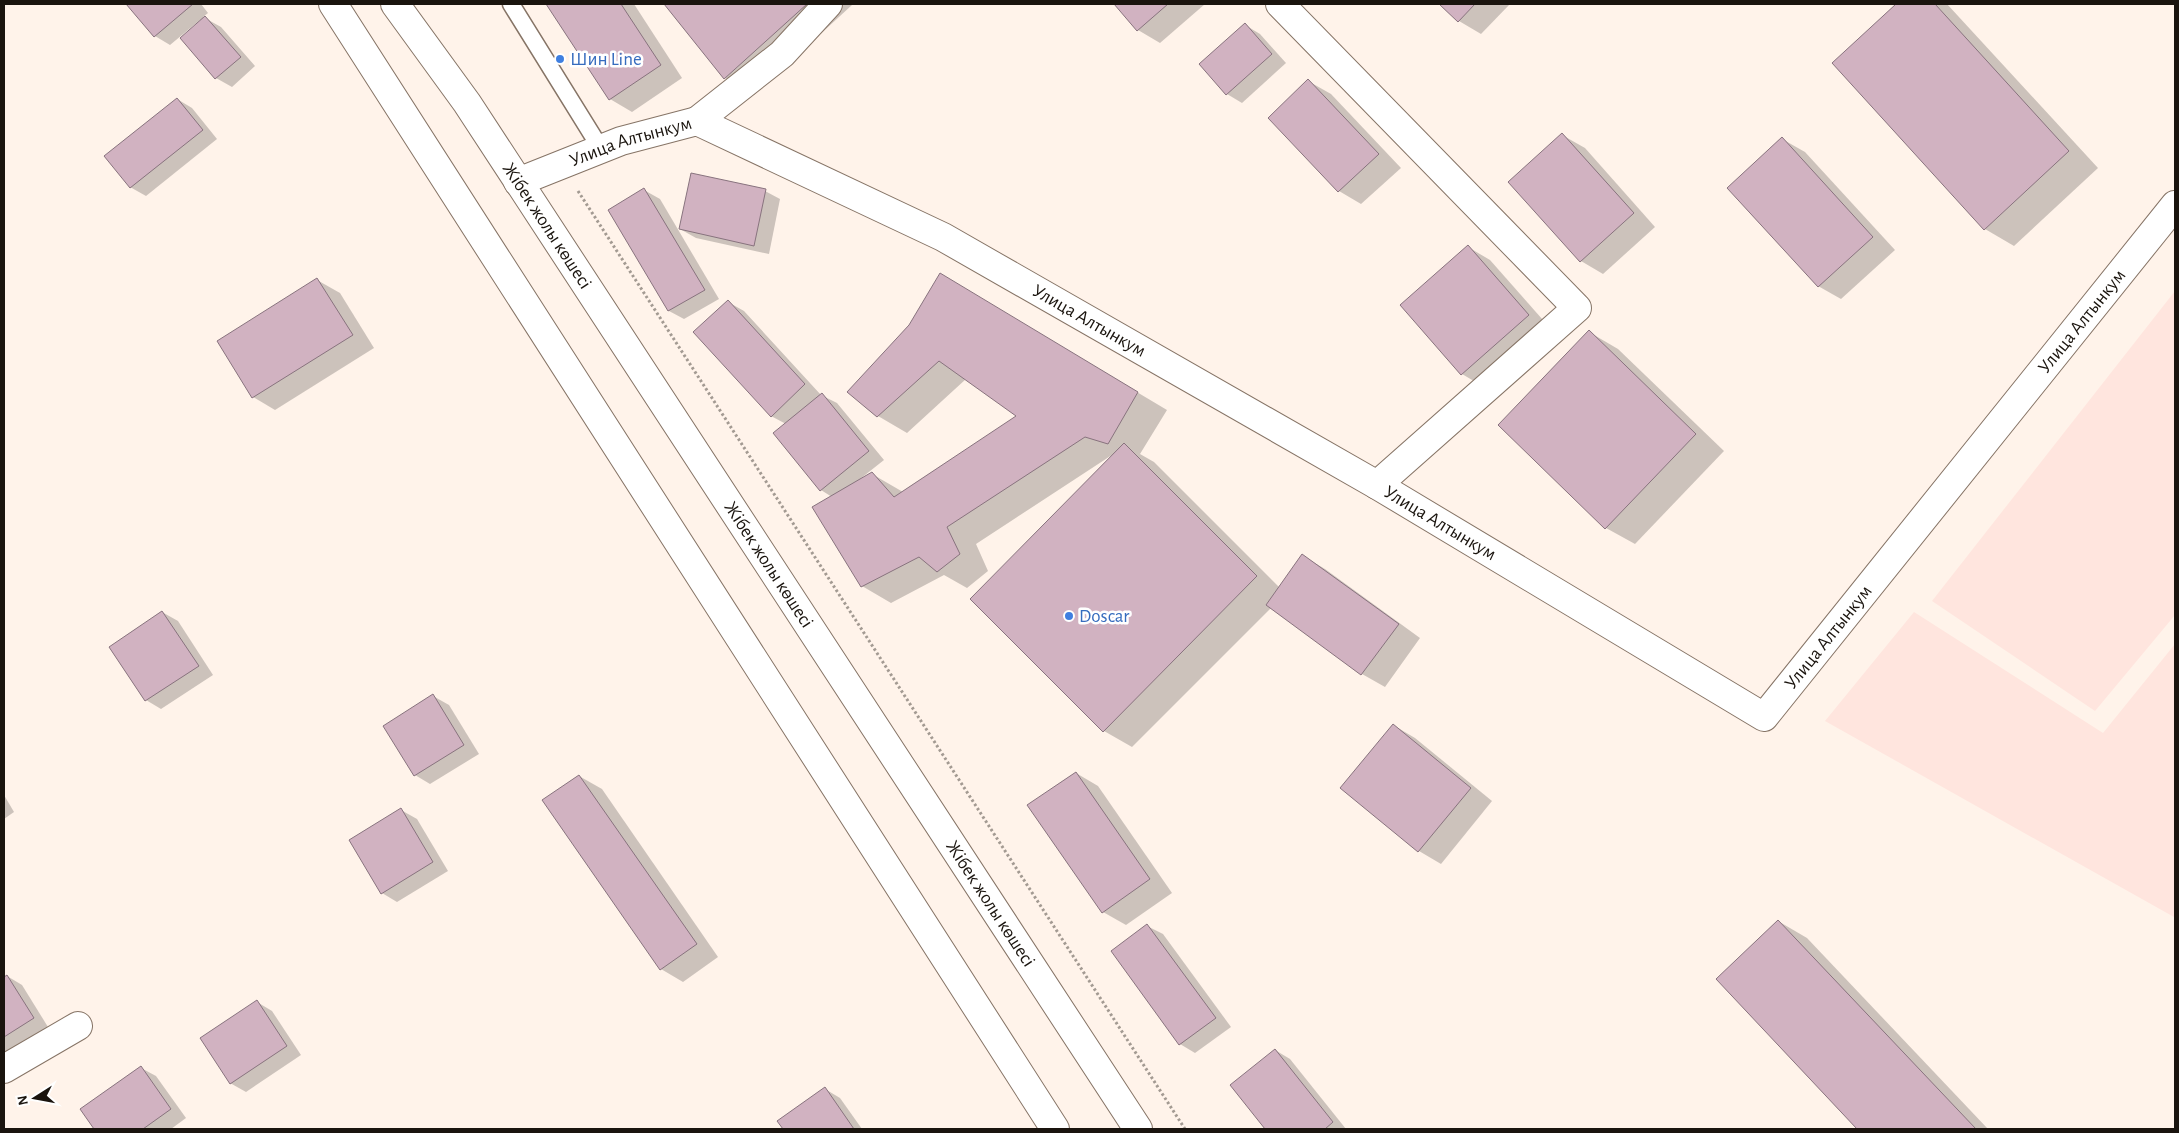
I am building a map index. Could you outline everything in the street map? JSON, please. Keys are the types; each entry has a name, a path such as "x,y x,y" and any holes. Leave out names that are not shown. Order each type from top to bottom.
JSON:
{"street":[{"path":"333,4 1054,1129"},
{"name":"Жібек жолы көшесі","path":"395,4 467,103 1138,1129"},
{"path":"697,121 782,54 828,4"},
{"path":"1280,4 1577,308 1377,486"},
{"name":"Улица Алтынкум","path":"518,182 621,141 697,121 944,237 1377,486 1764,717 2175,206"},
{"path":"4,1069 78,1026"}],"lane":[{"path":"511,4 601,149"}],"path":[{"path":"561,164 1185,1129"}],"shaded area":[{"path":"2175,291 2175,615 2095,711 1932,601"},
{"path":"1914,612 2103,733 2175,644 2174,917 1825,721"}],"building":[{"path":"126,4 193,4 154,37"},
{"path":"546,4 621,4 661,65 609,100"},
{"path":"664,4 807,4 724,79"},
{"path":"1114,4 1168,4 1137,31"},
{"path":"1439,4 1475,4 1458,22"},
{"path":"1896,4 1935,4 2069,151 1984,230 1832,63"},
{"path":"205,16 241,57 215,79 180,38"},
{"path":"1245,23 1272,54 1226,95 1199,64"},
{"path":"1308,79 1379,154 1338,192 1268,118"},
{"path":"177,98 203,130 130,188 104,156"},
{"path":"1562,133 1634,213 1580,262 1508,182"},
{"path":"1782,137 1873,237 1818,287 1727,188"},
{"path":"691,173 766,189 754,246 679,229"},
{"path":"644,188 705,290 668,311 608,210"},
{"path":"1468,245 1529,315 1461,375 1400,305"},
{"path":"940,273 1138,392 1108,444 1085,437 947,527 960,554 937,572 919,557 861,587 812,507 872,472 894,497 1016,416 939,361 877,417 847,392 909,325"},
{"path":"317,278 353,335 252,398 217,341"},
{"path":"728,300 805,384 771,417 693,332"},
{"path":"1589,330 1696,434 1605,529 1498,425"},
{"path":"822,393 869,451 820,491 773,433"},
{"path":"1124,443 1257,576 1103,732 970,599"},
{"path":"1302,554 1399,624 1361,675 1266,605"},
{"path":"162,611 199,666 145,701 109,647"},
{"path":"433,694 464,745 414,776 383,726"},
{"path":"1393,724 1471,788 1418,852 1340,788"},
{"path":"1076,772 1150,879 1102,913 1027,805"},
{"path":"579,775 697,944 660,970 542,800"},
{"path":"401,808 433,862 381,894 349,840"},
{"path":"1778,920 1976,1129 1857,1129 1716,979"},
{"path":"1147,924 1216,1018 1179,1045 1111,951"},
{"path":"7,975 34,1018 4,1037 4,977"},
{"path":"257,1000 287,1046 230,1084 200,1038"},
{"path":"1275,1049 1333,1122 1325,1129 1265,1129 1230,1085"},
{"path":"141,1066 171,1109 143,1129 94,1129 80,1109"},
{"path":"825,1087 854,1129 783,1129 777,1121"}],"place":[{"name":"Шин Line","path":"560,59"},
{"name":"Doscar","path":"1069,616"}]}
